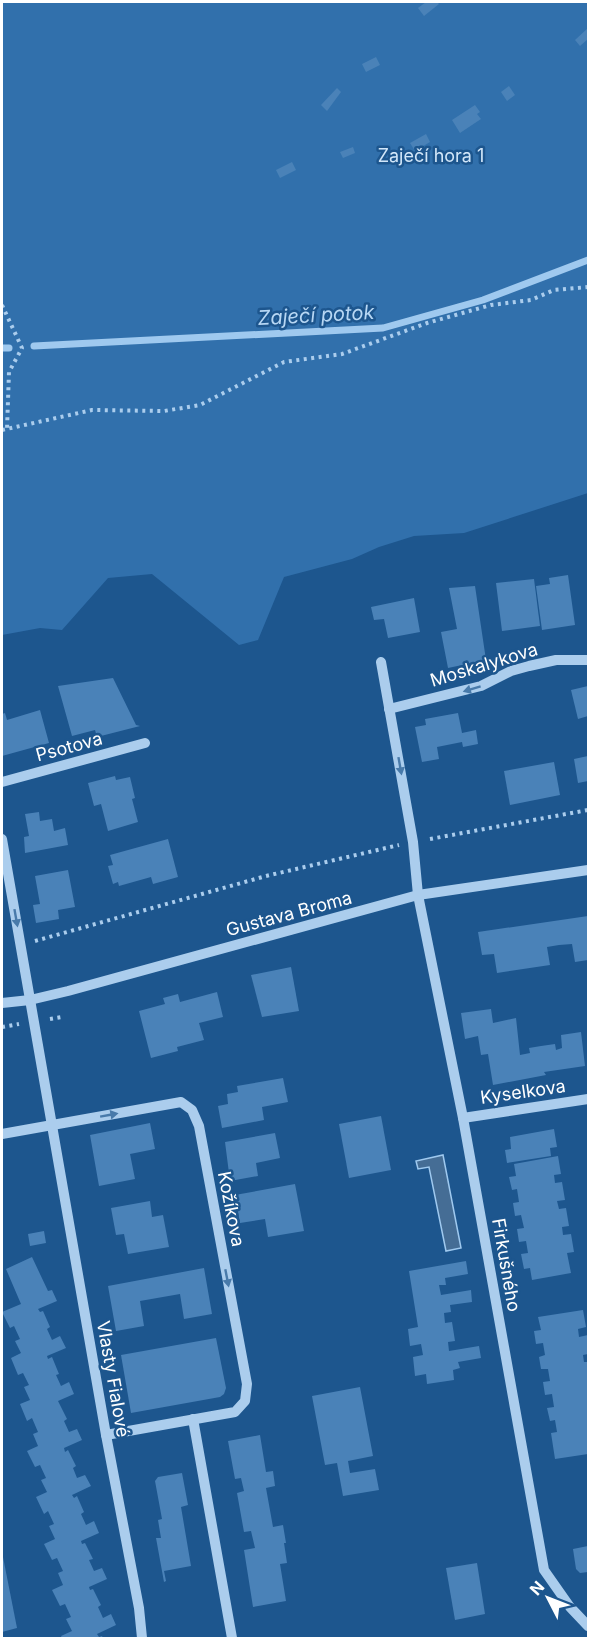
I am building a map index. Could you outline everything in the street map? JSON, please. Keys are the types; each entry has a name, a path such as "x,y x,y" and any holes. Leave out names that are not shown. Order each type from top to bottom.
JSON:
{"street":[{"name":"Moskalykova","path":"389,709 481,686 511,671 529,666 556,660 588,660"},
{"path":"381,662 413,842 418,895"},
{"name":"Psotova","path":"2,782 145,743"},
{"name":"Vlasty Fialové","path":"2,839 106,1435 139,1608 142,1638"},
{"name":"Gustava Broma","path":"2,1003 68,992 418,895 588,870"},
{"name":"Firkušného","path":"418,895 463,1118 544,1570 570,1607 588,1626"},
{"name":"Kyselkova","path":"463,1118 588,1100"},
{"name":"Kožíkova","path":"52,1125 181,1102 192,1110 199,1126 248,1384 245,1401 235,1412 106,1435"},
{"path":"2,1134 52,1125"},
{"path":"193,1419 232,1638"}],"path":[{"path":"2,305 22,348 9,372 4,430 92,410 164,411 200,405 285,362 342,354 427,323 492,305 531,300 554,290 588,287"},
{"path":"21,945 266,876 413,842 588,810"}],"green space":[{"name":"Zaječí hora 1","path":"2,2 588,2 588,493 464,533 414,536 379,547 352,559 284,577 258,640 239,645 152,574 108,578 62,630 40,628 2,635"}],"shaded area":[{"path":"443,1155 461,1248 446,1251 429,1167 418,1169 416,1161"}],"building":[{"path":"426,2 439,4 424,16 418,8"},
{"path":"588,28 588,39 580,46 575,40"},
{"path":"376,57 380,65 366,72 362,64"},
{"path":"509,86 515,95 507,101 501,92"},
{"path":"337,88 341,92 327,111 321,105"},
{"path":"475,105 480,112 477,114 481,119 460,133 452,120"},
{"path":"426,134 430,142 415,151 410,143"},
{"path":"353,147 355,153 343,158 340,152"},
{"path":"292,162 296,170 280,178 276,170"},
{"path":"568,575 575,625 542,630 536,586 550,584 549,578"},
{"path":"534,579 540,626 502,631 496,583"},
{"path":"475,586 486,660 448,668 441,632 457,629 449,588"},
{"path":"414,598 420,632 388,638 384,619 374,620 371,607"},
{"path":"113,678 136,725 140,726 97,737 95,730 72,736 58,686"},
{"path":"588,686 588,716 578,719 571,690"},
{"path":"40,710 49,743 2,756 2,714 5,713 7,720"},
{"path":"458,713 462,733 476,730 478,744 463,747 462,742 437,747 439,759 422,762 415,727 426,725 425,719"},
{"path":"588,756 588,781 578,783 574,759"},
{"path":"554,762 560,795 510,805 504,771"},
{"path":"115,776 116,780 130,777 135,798 132,799 138,822 108,831 101,804 94,806 88,783"},
{"path":"39,812 40,821 52,819 54,831 65,828 68,845 25,853 24,837 29,836 25,814"},
{"path":"168,839 178,877 153,884 151,877 119,886 118,882 113,884 108,866 113,865 110,855"},
{"path":"68,870 75,907 58,910 59,919 36,923 33,905 40,904 35,876"},
{"path":"588,916 588,960 575,962 572,944 559,945 547,947 550,965 497,973 494,954 482,955 478,932"},
{"path":"291,967 299,1011 262,1017 251,975"},
{"path":"217,992 223,1017 199,1023 204,1040 177,1047 178,1051 151,1058 139,1011 165,1004 163,998 178,994 180,1002"},
{"path":"491,1009 493,1023 516,1018 520,1055 530,1053 529,1048 555,1044 556,1050 562,1048 561,1035 581,1032 585,1066 544,1072 546,1075 493,1085 488,1054 481,1055 478,1036 465,1039 461,1013"},
{"path":"283,1078 288,1102 262,1107 264,1120 222,1128 218,1106 228,1104 227,1094 238,1092 237,1086"},
{"path":"381,1116 391,1170 349,1178 339,1124"},
{"path":"150,1123 155,1149 130,1154 135,1179 99,1186 90,1135"},
{"path":"554,1129 557,1147 550,1148 551,1156 507,1163 505,1150 511,1149 510,1137"},
{"path":"275,1133 280,1158 256,1163 258,1176 230,1181 225,1142"},
{"path":"558,1156 561,1174 554,1175 555,1183 562,1182 565,1200 557,1201 559,1209 566,1208 569,1226 562,1227 563,1235 571,1234 574,1252 567,1253 571,1273 532,1280 530,1268 524,1269 521,1254 528,1253 526,1241 519,1242 517,1229 524,1228 521,1215 515,1216 513,1203 519,1202 517,1189 512,1190 509,1177 516,1176 514,1164"},
{"path":"295,1184 304,1231 268,1237 265,1219 240,1223 235,1195"},
{"path":"150,1201 152,1217 163,1215 169,1247 128,1254 124,1234 116,1235 111,1208"},
{"path":"44,1231 46,1243 30,1246 28,1234"},
{"path":"32,1257 48,1291 52,1290 57,1301 38,1309 40,1312 43,1311 50,1327 47,1329 52,1340 60,1336 66,1348 47,1356 48,1359 52,1357 61,1386 69,1382 74,1394 58,1401 67,1419 64,1421 69,1432 77,1429 82,1440 64,1448 65,1452 68,1450 76,1466 73,1468 77,1478 85,1475 91,1486 72,1495 74,1498 77,1496 84,1512 81,1514 86,1525 94,1521 99,1533 81,1541 82,1544 85,1543 93,1559 89,1560 94,1571 102,1568 107,1579 89,1587 90,1590 93,1589 101,1605 98,1607 103,1618 111,1614 116,1625 97,1634 103,1638 62,1638 61,1636 72,1631 66,1619 71,1617 65,1604 60,1606 52,1590 63,1585 58,1573 63,1571 57,1558 52,1560 44,1544 55,1539 49,1526 54,1524 48,1511 44,1514 36,1497 47,1492 41,1480 46,1478 40,1465 35,1467 27,1451 38,1446 33,1434 38,1432 32,1418 27,1421 20,1404 30,1400 24,1387 29,1385 23,1373 18,1375 11,1358 21,1353 15,1341 20,1339 14,1326 10,1328 2,1312 21,1304 6,1269"},
{"path":"466,1261 468,1274 445,1278 446,1285 439,1285 441,1295 471,1290 472,1302 450,1305 451,1312 444,1313 445,1323 452,1322 455,1341 448,1342 449,1351 479,1346 481,1358 458,1362 460,1368 453,1370 454,1380 427,1384 426,1374 415,1376 413,1357 423,1355 421,1344 410,1346 408,1329 418,1327 409,1271"},
{"path":"204,1268 212,1314 184,1319 180,1294 140,1301 144,1326 116,1331 108,1286"},
{"path":"583,1310 586,1327 578,1329 579,1337 588,1335 588,1354 583,1355 584,1362 588,1362 588,1454 555,1459 551,1433 557,1432 555,1420 550,1421 547,1408 554,1407 552,1394 545,1395 543,1382 550,1381 548,1369 541,1369 539,1357 545,1355 543,1343 536,1344 534,1331 541,1330 538,1317"},
{"path":"216,1338 226,1388 224,1394 220,1397 131,1413 121,1355"},
{"path":"360,1387 373,1456 348,1461 350,1473 375,1469 379,1490 343,1496 337,1463 325,1465 312,1396"},
{"path":"260,1435 266,1472 273,1471 275,1486 266,1488 273,1527 283,1525 286,1543 284,1543 287,1563 280,1564 286,1601 253,1607 244,1550 255,1548 251,1531 244,1532 237,1493 244,1491 241,1478 235,1479 228,1441"},
{"path":"182,1473 188,1505 181,1507 191,1566 164,1571 166,1581 164,1582 156,1538 161,1538 158,1520 162,1519 155,1481 158,1477"},
{"path":"588,1546 588,1572 580,1573 576,1569 573,1549"},
{"path":"2,1552 17,1628 2,1632"},
{"path":"477,1563 485,1614 455,1620 446,1568"}],"waterway":[{"name":"Zaječí potok","path":"34,346 383,328 483,300 588,260"},
{"name":"Zaječí potok","path":"2,348 9,348"}]}
